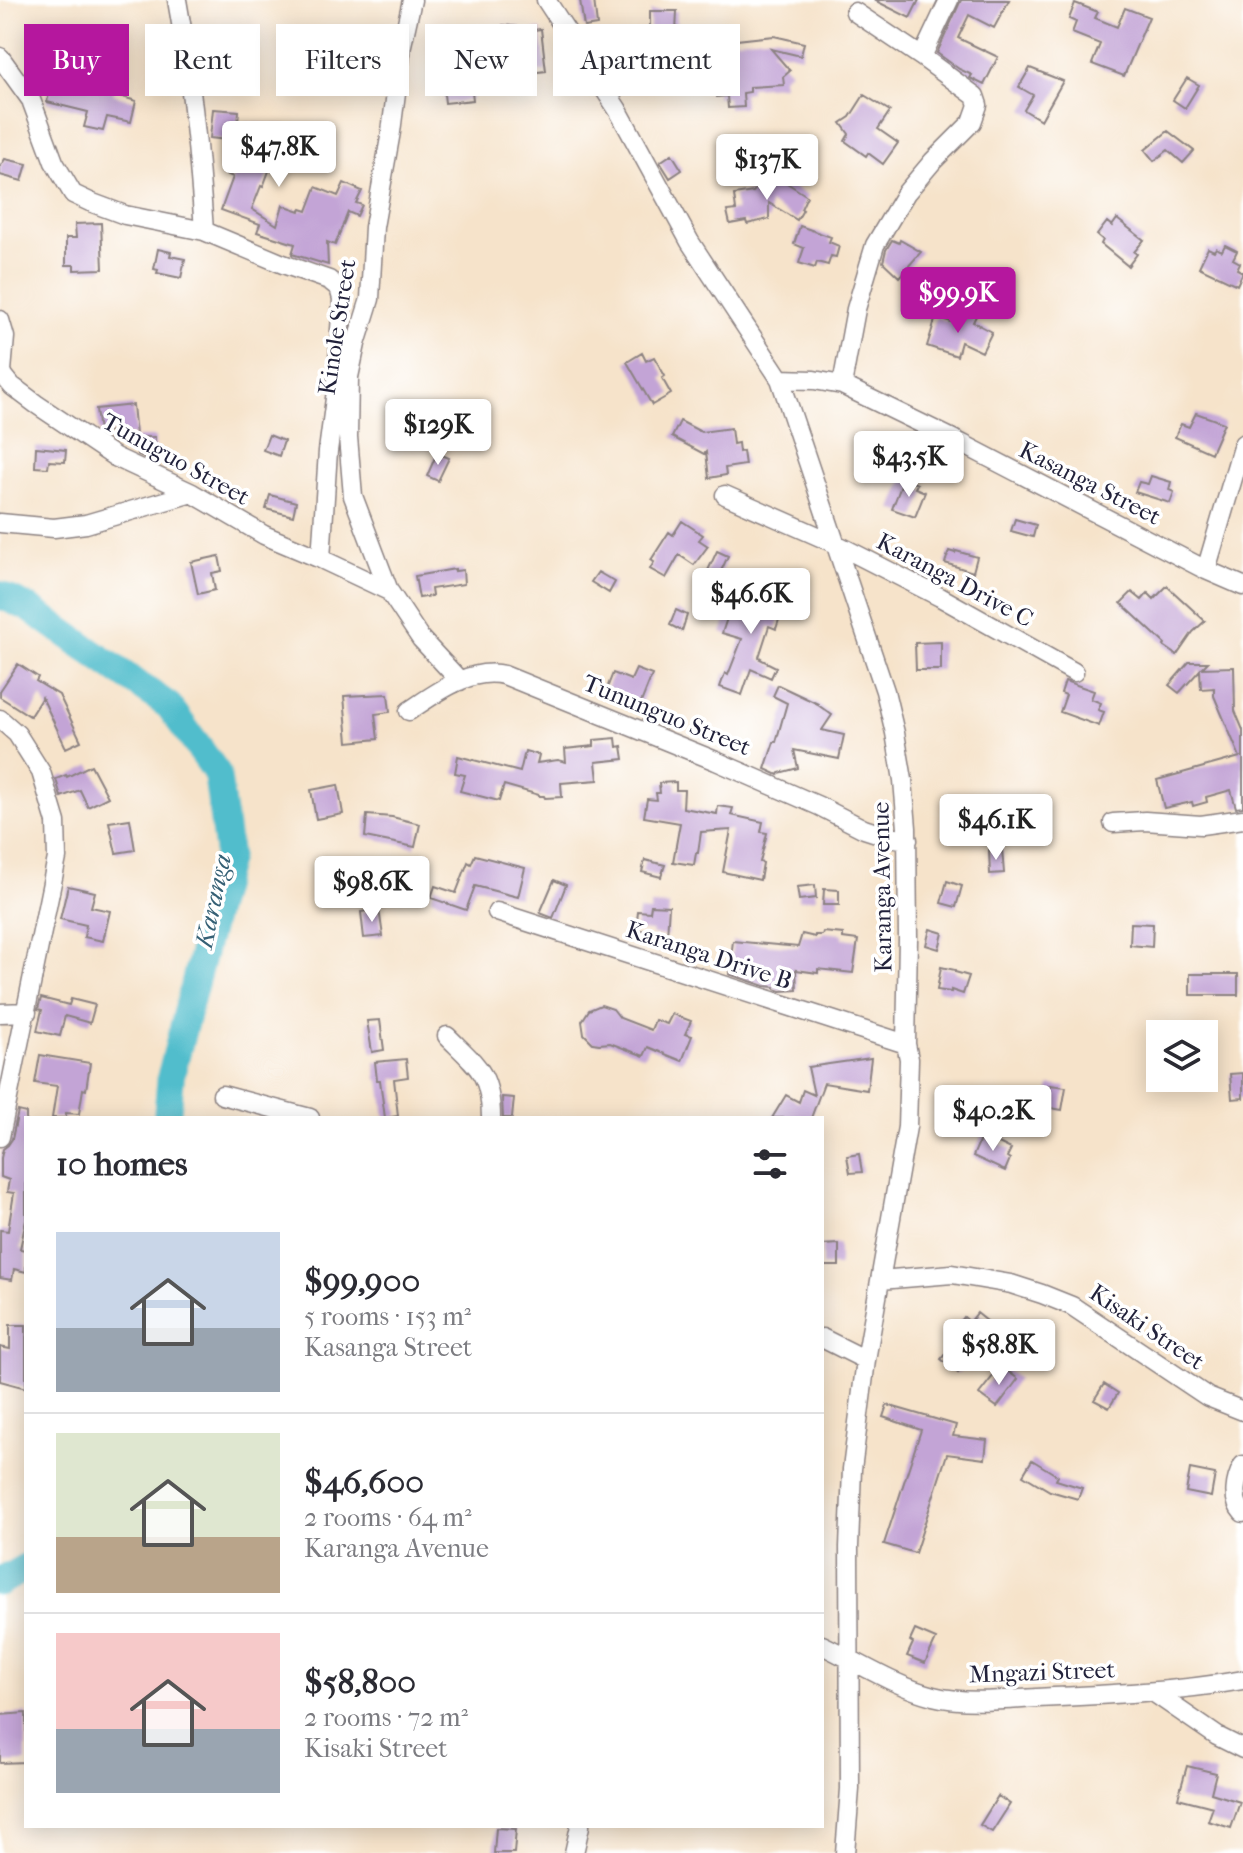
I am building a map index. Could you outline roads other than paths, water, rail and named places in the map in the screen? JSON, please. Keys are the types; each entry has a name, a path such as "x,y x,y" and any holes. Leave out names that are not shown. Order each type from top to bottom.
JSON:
{"street":[{"path":"177,0 189,64 204,231"},
{"name":"Kinole Street","path":"412,0 402,45 374,227 370,299 349,377 348,437 353,496 389,591 421,639 460,681"},
{"name":"Karanga Avenue","path":"546,0 618,110 690,242 780,379 885,691 903,780 908,840 907,1127 866,1360 852,1469 849,1547 850,1789 845,1853"},
{"path":"922,57 949,0"},
{"path":"842,385 856,309 875,245 906,193 972,122 978,105 975,96 855,12"},
{"path":"0,57 31,100 54,162 73,194 125,215 204,231 329,280 339,288 342,299 336,391 328,451 321,559"},
{"name":"Tunuguo Street","path":"0,320 5,337 2,371 12,386 115,457 192,493 264,535 389,591"},
{"name":"Kasanga Street","path":"780,379 842,385 1243,586"},
{"path":"1206,570 1243,444"},
{"path":"0,523 54,528 86,524 192,493"},
{"name":"Karanga Drive C","path":"725,495 836,544 940,597 1074,672"},
{"name":"Tununguo Street","path":"409,711 460,681 483,673 504,675 716,761 864,829 908,840"},
{"path":"0,719 17,734 41,772 56,822 57,858 0,1137"},
{"path":"1113,823 1145,821 1201,825 1243,819"},
{"name":"Karanga Drive B","path":"497,912 906,1044"},
{"path":"0,1013 27,1012"},
{"path":"447,1036 482,1072 491,1097 491,1116"},
{"path":"222,1095 302,1116"},
{"name":"Kisaki Street","path":"880,1280 952,1274 1011,1284 1042,1294 1072,1306 1208,1397 1243,1411"},
{"path":"824,1339 866,1360"},
{"path":"1243,1465 1235,1498 1243,1513"},
{"name":"Mngazi Street","path":"824,1646 900,1684 934,1697 980,1701 1153,1692 1243,1680"},
{"path":"1153,1692 1217,1736 1243,1749"},
{"path":"574,1853 580,1828"}],"waterway":[{"name":"Karanga","path":"0,595 29,608 169,706 217,773 228,854 171,1075 167,1116"},
{"name":"Karanga","path":"0,1582 24,1568"}]}
